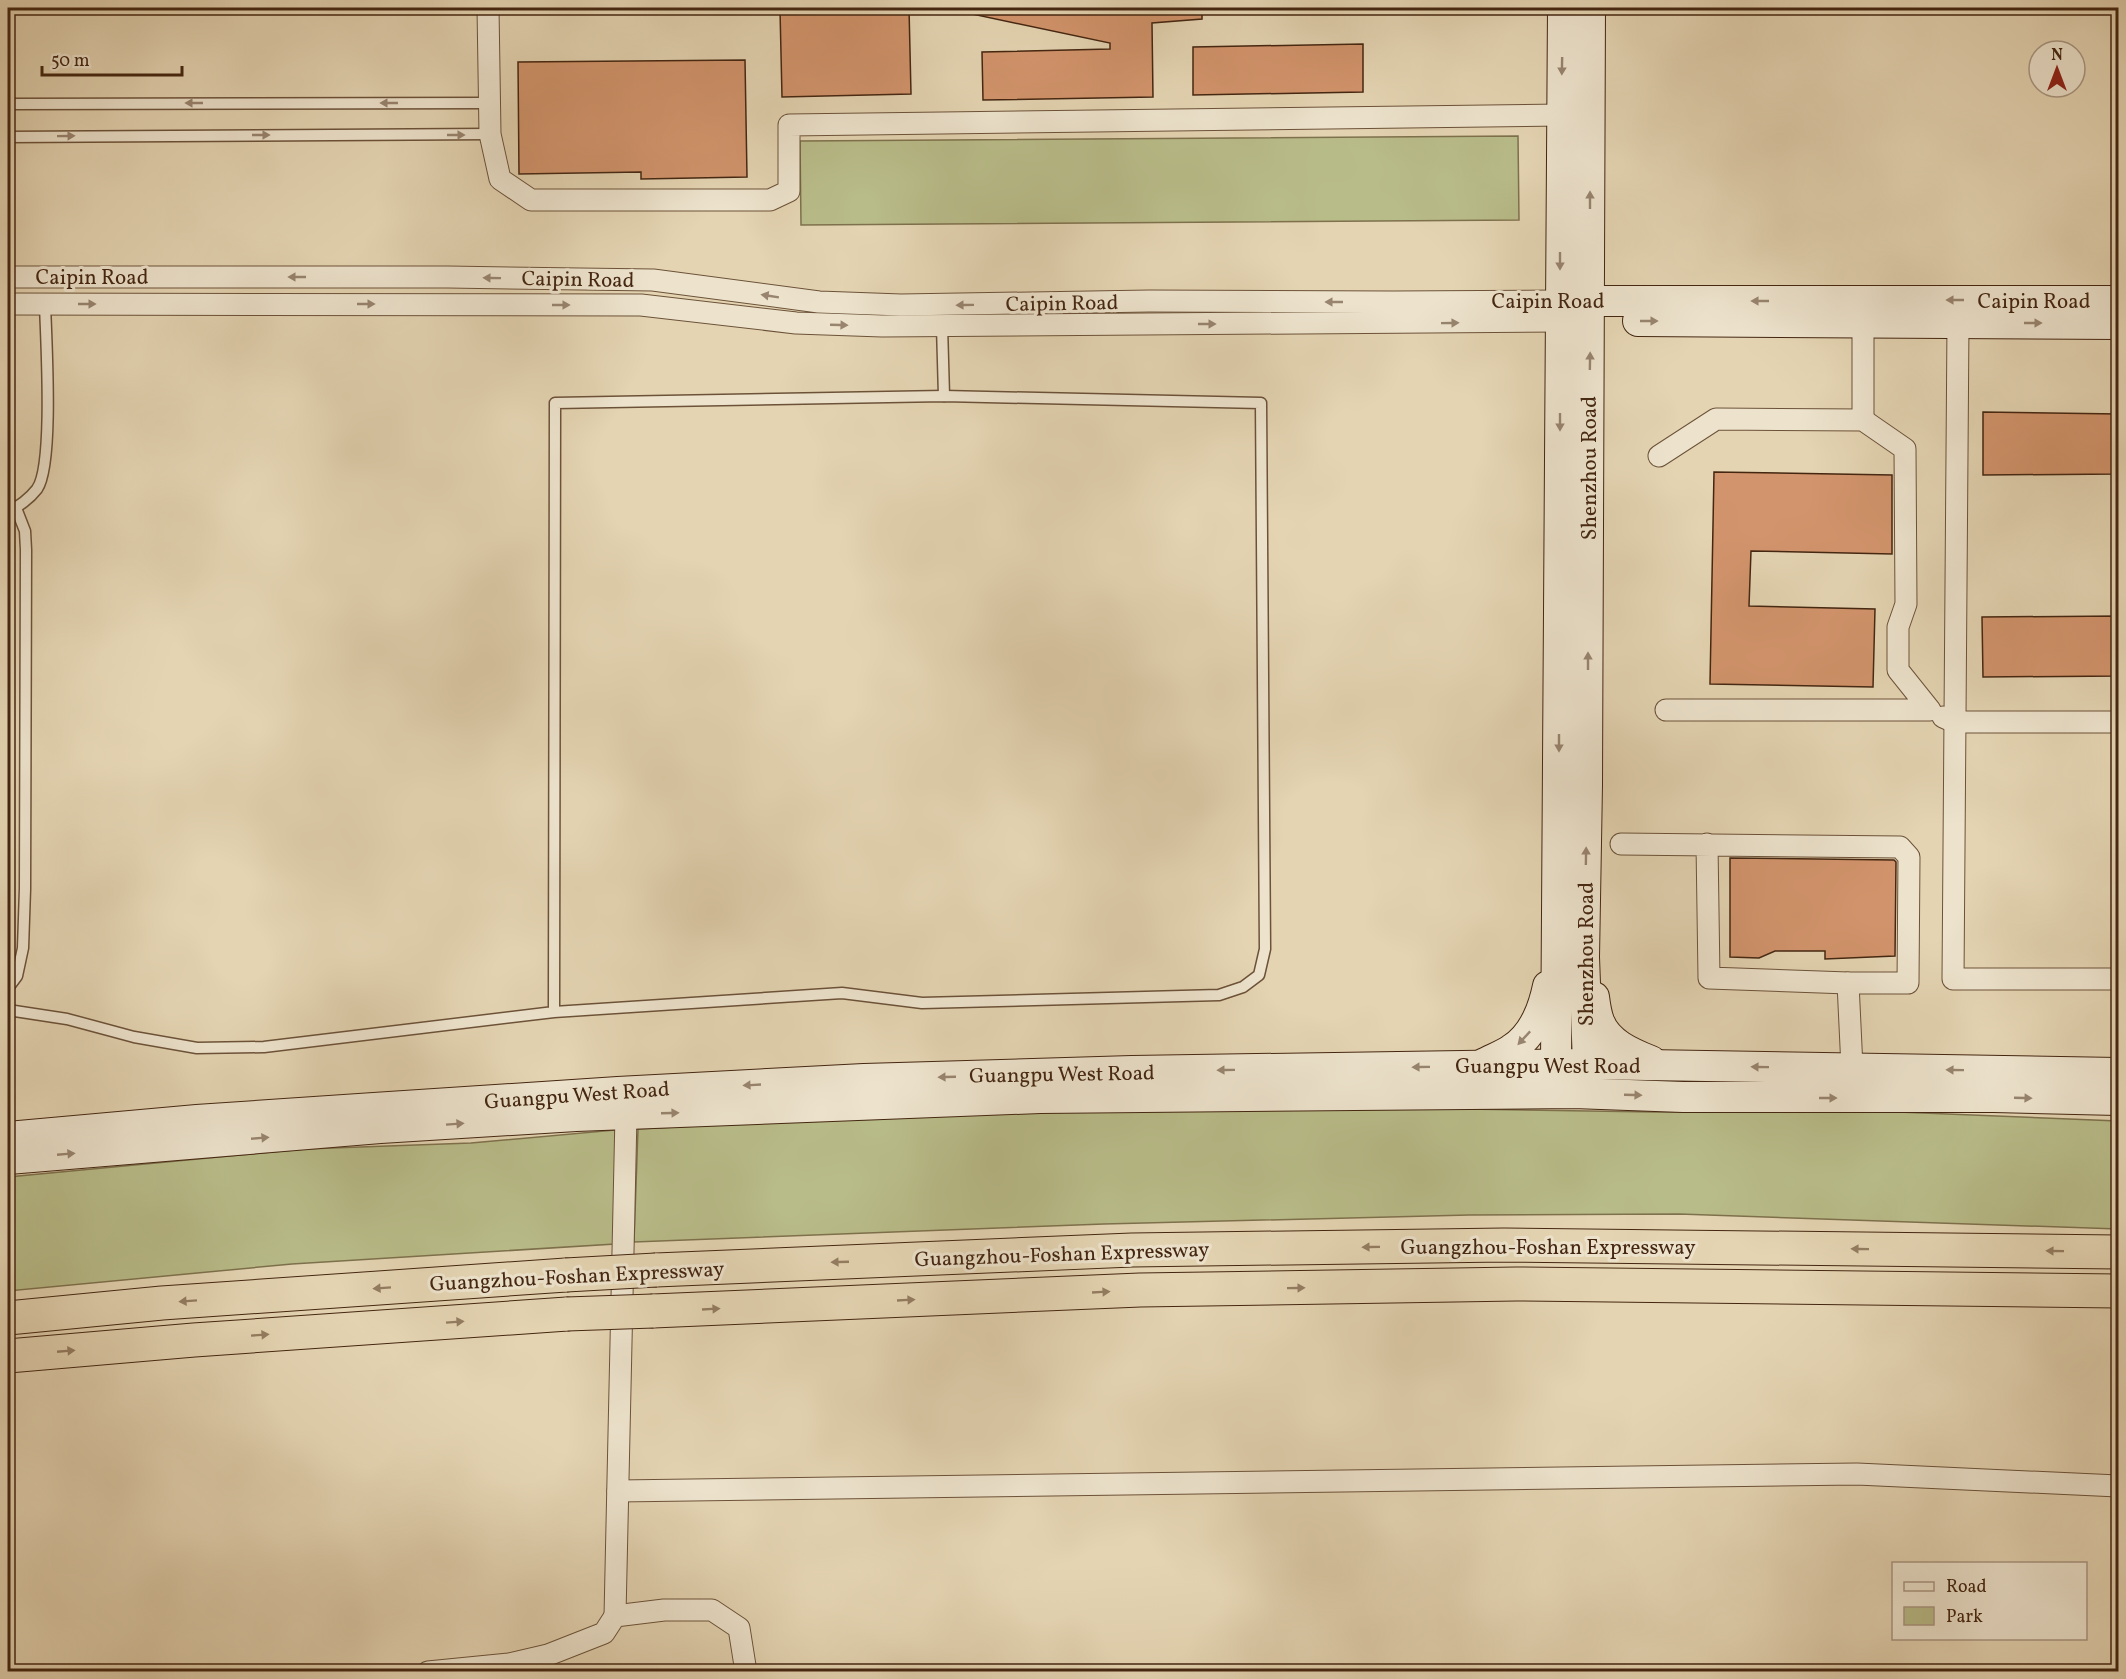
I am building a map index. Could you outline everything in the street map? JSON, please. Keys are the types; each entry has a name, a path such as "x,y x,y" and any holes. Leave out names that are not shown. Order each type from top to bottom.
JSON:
{"highway":[{"name":"Guangzhou-Foshan Expressway","path":"8,1318 162,1303 566,1275 1132,1250 1504,1245 2116,1252"},
{"name":"Guangzhou-Foshan Expressway","path":"8,1356 194,1340 567,1314 1140,1290 1481,1285 2114,1291"}],"main road":[{"name":"Shenzhou Road","path":"1563,8 1560,311 1571,951 1588,1064 1574,1093"},
{"name":"Shenzhou Road","path":"1556,1065 1571,951 1587,785 1590,8"},
{"name":"Caipin Road","path":"1560,311 2118,301"},
{"name":"Caipin Road","path":"1590,311 1863,323 2118,324"},
{"path":"1571,951 1599,1021 1608,1037 1638,1056 1663,1065"},
{"path":"1480,1066 1513,1049 1528,1034 1571,951"},
{"name":"Guangpu West Road","path":"8,1137 291,1113 864,1079 1132,1071 1588,1064 2118,1073"},
{"path":"1556,1065 1574,1093"},
{"name":"Guangpu West Road","path":"8,1159 380,1128 626,1115 1040,1098 1574,1093 1683,1097 1994,1097 2118,1100"}],"street":[{"path":"488,8 490,134 500,179 531,200 770,200 789,191 789,126 1561,115"},
{"name":"Caipin Road","path":"8,277 459,277 653,280 819,302 901,305 1149,301 1404,302 1560,311"},
{"name":"Caipin Road","path":"8,304 641,305 796,323 882,326 1560,311"},
{"path":"1863,323 1863,420"},
{"path":"1958,323 1953,980 2118,979"},
{"path":"1659,456 1716,419 1863,420 1905,449 1906,604 1898,627 1898,670 1930,710 1954,722 2118,722"},
{"path":"1666,710 1930,710"},
{"path":"1621,844 1707,844 1900,847 1909,857 1908,982 1848,983 1709,978 1707,844"},
{"path":"1848,983 1852,1068"},
{"path":"428,1671 509,1664 548,1655 604,1633 615,1616 626,1115"},
{"path":"618,1491 1857,1474 2118,1486"},
{"path":"615,1616 664,1610 712,1610 739,1628 746,1671"}],"lane":[{"path":"8,104 490,103"},
{"path":"8,137 490,134"},
{"path":"8,988 17,976 23,948 25,889 26,550 25,531 12,509 38,488 45,460 47,420 45,304"},
{"path":"942,326 944,396"},
{"path":"8,1010 67,1019 134,1038 197,1048 264,1047 554,1012 842,993 922,1003 1219,994 1243,987 1259,975 1265,949 1261,402 944,396 555,403 554,1012"}],"green space":[{"path":"1518,136 1519,220 801,225 800,141"},
{"path":"1342,1107 1654,1112 1873,1111 2118,1121 2118,1229 1679,1214 1469,1215 1104,1224 634,1242 638,1129 907,1115"},
{"path":"615,1130 615,1244 292,1264 8,1291 8,1177 305,1149 471,1143"}],"building":[{"path":"909,8 911,94 782,97 780,10"},
{"path":"973,8 1202,8 1202,19 1152,23 1153,97 983,100 982,52 1110,49 1110,43 972,14"},
{"path":"1363,44 1363,92 1193,95 1193,47"},
{"path":"745,60 747,177 641,179 641,172 519,174 518,62"},
{"path":"1983,412 2118,414 2118,474 1983,475"},
{"path":"1714,472 1892,475 1892,554 1751,551 1749,606 1875,609 1873,687 1710,684"},
{"path":"2118,616 2118,676 1983,677 1982,617"},
{"path":"1730,858 1894,860 1896,862 1895,956 1825,959 1825,951 1775,951 1759,958 1730,957"}]}
